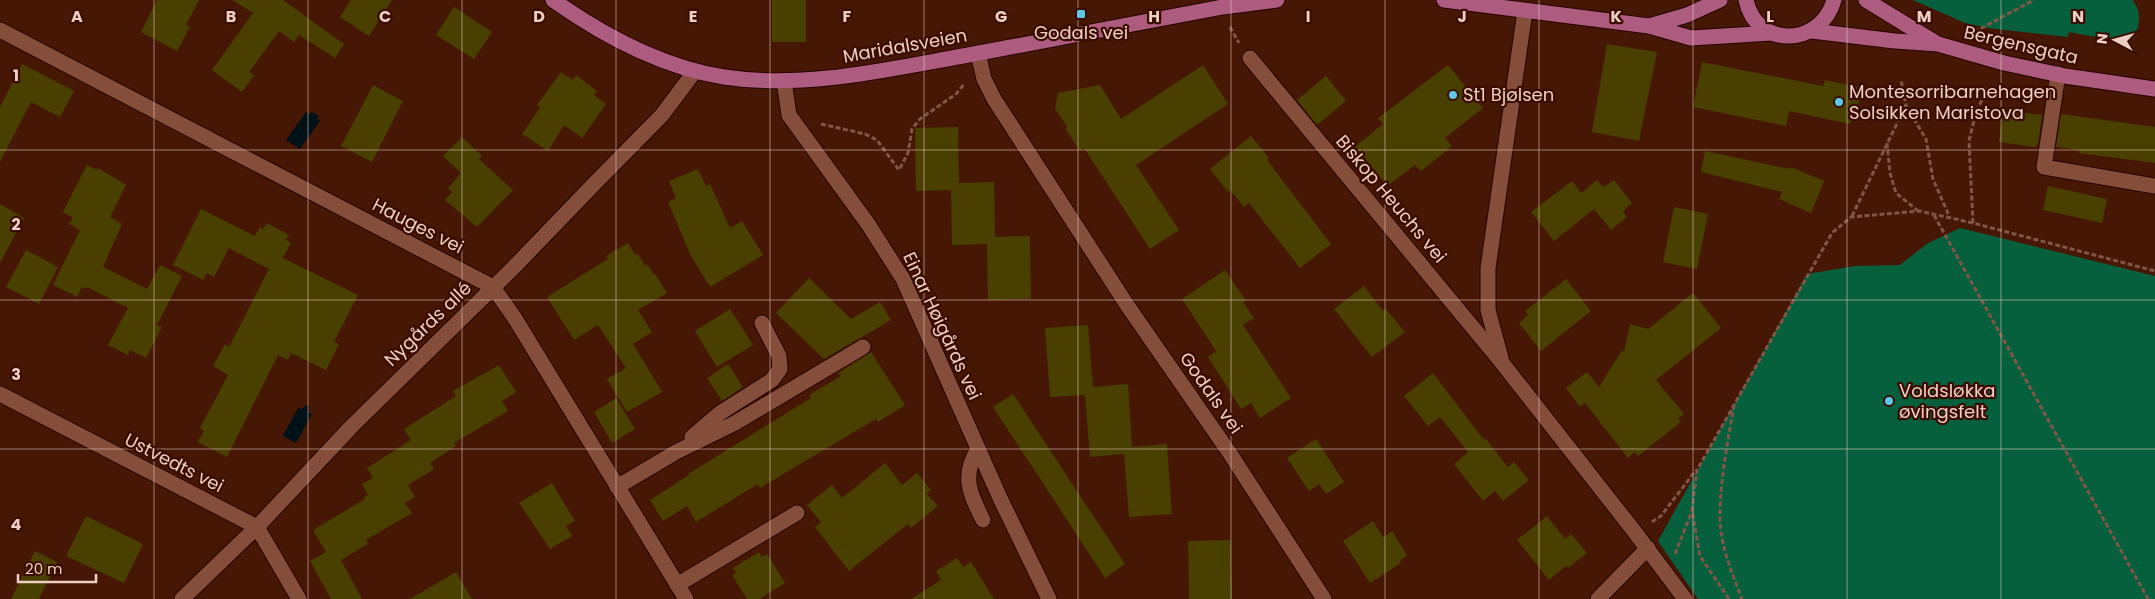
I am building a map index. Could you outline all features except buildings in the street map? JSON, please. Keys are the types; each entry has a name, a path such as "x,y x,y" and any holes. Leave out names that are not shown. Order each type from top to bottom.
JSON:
{"main road":[{"name":"Maridalsveien","path":"553,0 599,30 638,51 695,71 724,77 784,81 866,73 1223,8 1244,2 1277,0"},
{"path":"1444,0 1649,26 1691,38 1772,33"},
{"path":"1649,26 1687,15 1720,0"},
{"path":"1746,0 1751,15 1760,26 1772,33"},
{"path":"1812,31 1828,16 1834,0"},
{"name":"Bergensgata","path":"1866,0 1938,44"},
{"name":"Bergensgata","path":"1772,33 1792,36 1812,31 1938,44 2004,63 2058,74 2155,89"}],"street":[{"name":"Biskop Heuchs vei","path":"1503,364 1488,310 1488,268 1524,10"},
{"name":"Hauges vei","path":"0,30 493,287 514,317 686,599"},
{"name":"Godals vei","path":"978,53 984,79 994,99 1127,305 1229,452 1324,599"},
{"name":"Biskop Heuchs vei","path":"1250,58 1503,364 1648,548 1685,599"},
{"name":"Nygårds allé","path":"182,599 257,527 352,426 493,287 662,115 695,71"},
{"path":"2058,74 2044,166 2155,186"},
{"name":"Einar Høigårds vei","path":"784,81 790,115 868,224 903,279 1000,498 1049,599"},
{"path":"676,452 720,413 764,387 776,375 780,369 779,356 762,323"},
{"path":"617,487 676,452 736,423 862,347"},
{"name":"Ustvedts vei","path":"0,394 257,527"},
{"path":"978,449 970,462 968,478 973,498 983,520"},
{"path":"677,585 797,513"},
{"path":"257,527 299,599"},
{"path":"1598,599 1648,548"}],"path":[{"path":"1974,32 2034,0"},
{"path":"1223,8 1232,33 1250,58"},
{"path":"1901,80 1906,105 1926,138 1933,179 1950,218"},
{"path":"790,115 800,120 864,134 877,140 899,170 908,153 912,129 920,119 956,94 965,83"},
{"path":"1973,223 1969,141 1976,112 1988,88"},
{"path":"1646,523 1654,522 1662,516 1697,470 1832,232 1851,217 1906,105"},
{"path":"1887,143 1890,173 1896,192 1919,211"},
{"path":"1851,217 1919,211 1973,223 2155,271"},
{"path":"1934,214 2148,599"},
{"path":"1735,402 1725,460 1720,518 1728,561 1742,599"},
{"path":"1673,558 1692,510 1697,470"},
{"path":"1692,510 1700,556 1729,599"}],"green space":[{"path":"1913,0 2132,0 2139,13 2139,23 2134,38 2122,42 2069,32 2068,37 1988,28 1965,23"},
{"path":"1960,228 2155,276 2155,599 1698,599 1658,541 1807,274 1855,266 1900,265 1928,243"}],"shaded area":[{"path":"306,112 310,114 312,112 319,116 317,119 320,121 300,149 286,140"},
{"path":"306,405 310,407 308,412 312,414 296,443 283,436 298,408 302,409"}],"place":[{"name":"Godals vei","path":"1081,14"},
{"name":"St1 Bjølsen","path":"1453,95"},
{"name":"Montesorribarnehagen Solsikken Maristova","path":"1839,102"},
{"name":"Voldsløkka øvingsfelt","path":"1889,401"}]}
